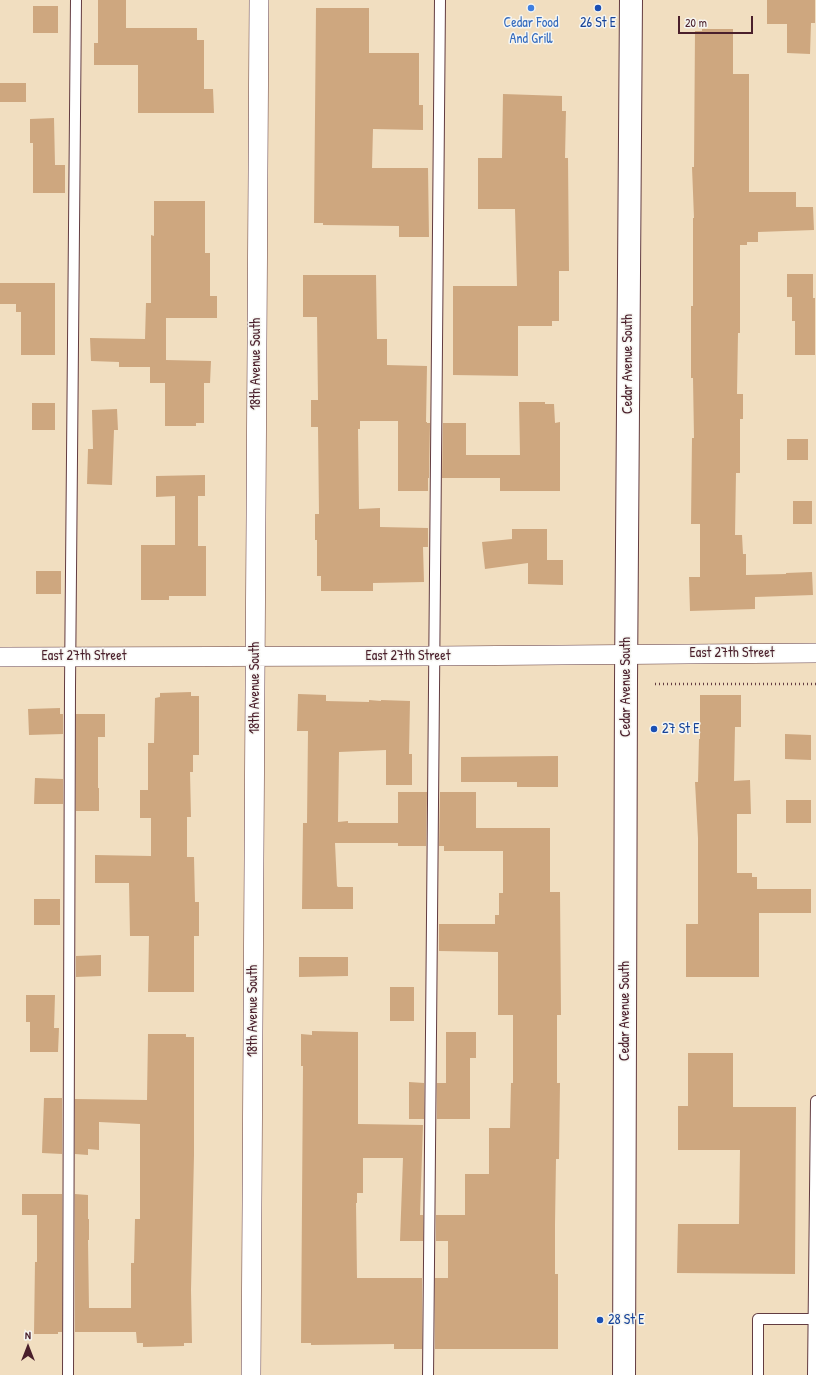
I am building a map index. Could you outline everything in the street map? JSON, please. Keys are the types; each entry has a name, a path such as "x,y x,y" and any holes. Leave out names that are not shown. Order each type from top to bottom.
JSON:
{"main road":[{"name":"Cedar Avenue South","path":"624,1375 626,654 631,0"}],"street":[{"name":"18th Avenue South","path":"250,1375 256,690 254,656 259,0"},
{"name":"East 27th Street","path":"0,657 816,653"}],"lane":[{"path":"68,1375 70,656 76,0"},
{"path":"428,1375 440,0"},
{"path":"813,1375 816,1101"},
{"path":"758,1375 758,1319 814,1319"}],"path":[{"path":"655,684 816,684"}],"building":[{"path":"98,0 126,0 126,28 197,28 197,40 204,40 204,89 213,89 214,113 138,113 138,65 94,65 94,43 98,43"},
{"path":"767,0 815,0 815,23 811,23 810,54 787,53 787,24 767,24"},
{"path":"33,6 58,6 58,33 33,33"},
{"path":"316,8 369,8 369,53 419,53 419,105 423,105 423,130 373,129 372,168 428,168 429,237 399,237 399,226 323,225 323,223 314,223"},
{"path":"702,29 733,29 733,74 749,74 749,192 796,192 796,207 813,207 814,230 758,232 758,242 747,242 747,245 740,245 740,333 738,333 737,394 743,394 743,419 740,419 740,473 736,473 735,535 742,535 743,554 746,554 746,575 812,572 813,595 755,597 755,609 690,611 689,577 700,577 700,524 691,524 692,438 694,438 693,378 691,378 691,306 693,306 694,218 692,167 694,167 695,31 702,31"},
{"path":"0,83 26,83 26,102 0,102"},
{"path":"503,94 562,96 562,111 566,111 565,158 568,158 569,271 559,271 559,321 552,321 552,326 518,326 518,376 453,375 453,286 517,286 515,209 478,209 478,158 502,158"},
{"path":"54,118 55,165 65,165 65,193 33,193 33,143 30,143 30,119"},
{"path":"154,201 205,201 205,253 210,253 210,296 217,296 217,318 166,318 166,360 211,361 210,383 204,383 204,423 196,423 196,426 165,426 165,383 150,383 150,367 119,367 119,362 91,361 90,338 145,339 146,303 151,303 151,235 154,236"},
{"path":"787,274 813,274 813,298 815,298 815,355 795,355 795,321 792,321 792,297 787,297"},
{"path":"303,275 376,275 377,339 387,339 387,365 427,366 426,422 430,423 428,491 398,491 398,421 360,421 360,429 358,429 359,509 380,508 380,527 428,528 428,547 423,547 424,582 373,583 373,591 321,591 321,576 317,576 317,540 315,540 315,514 319,514 318,427 311,427 311,400 318,400 317,317 303,317"},
{"path":"0,283 55,283 55,355 21,355 21,312 16,312 16,304 0,304"},
{"path":"519,402 545,402 545,404 554,404 555,423 560,422 560,491 500,491 500,478 442,478 443,423 466,423 466,455 520,455"},
{"path":"32,403 55,403 55,430 32,430"},
{"path":"117,409 118,430 114,430 112,485 87,484 88,449 93,449 92,410"},
{"path":"787,439 808,439 808,460 787,460"},
{"path":"205,475 205,496 198,496 198,546 206,546 206,596 169,596 169,600 141,600 141,545 175,545 175,496 156,497 156,476"},
{"path":"793,501 812,501 812,524 793,524"},
{"path":"512,529 547,529 547,560 563,560 563,585 528,584 528,563 485,569 482,542 512,539"},
{"path":"36,571 61,571 61,594 36,594"},
{"path":"191,692 191,696 199,696 199,755 193,755 193,772 190,772 191,817 187,817 187,857 194,857 195,902 199,902 199,936 194,936 194,992 148,992 149,936 130,936 129,883 95,883 95,855 151,856 151,818 140,818 140,790 148,790 148,743 154,743 155,698 160,697 160,693"},
{"path":"298,694 326,695 326,701 410,701 409,754 412,754 412,785 386,785 386,750 339,752 338,822 398,823 398,792 427,792 426,846 398,846 398,843 335,843 337,886 353,887 353,909 302,909 303,823 307,823 308,731 297,731"},
{"path":"700,695 741,695 741,727 735,727 734,781 750,780 751,814 737,814 737,873 752,873 752,877 757,877 757,889 811,889 811,913 759,913 759,977 686,977 686,924 698,924 698,838 695,782 698,782"},
{"path":"60,708 60,714 63,714 63,734 29,735 28,709"},
{"path":"76,714 105,714 105,737 98,737 99,811 76,811"},
{"path":"785,734 811,735 811,760 785,759"},
{"path":"558,756 558,787 517,787 517,782 461,782 461,757"},
{"path":"35,778 63,779 63,804 34,804"},
{"path":"440,792 476,792 476,828 550,828 550,892 560,892 561,1015 557,1015 557,1083 560,1083 559,1159 556,1159 555,1224 555,1274 558,1274 558,1349 435,1349 435,1278 448,1278 448,1241 436,1241 436,1215 465,1215 465,1174 489,1174 489,1128 510,1128 511,1083 513,1083 513,1015 498,1015 498,952 439,951 439,924 495,924 495,915 499,915 499,893 503,893 503,851 444,851 444,846 439,846"},
{"path":"786,800 811,800 811,823 786,823"},
{"path":"34,899 60,899 60,925 34,925"},
{"path":"101,955 101,976 76,977 76,956"},
{"path":"299,957 348,957 348,976 299,977"},
{"path":"390,987 414,987 414,1021 390,1021"},
{"path":"26,995 55,995 54,1028 59,1028 58,1052 30,1052 30,1022 26,1022"},
{"path":"312,1031 358,1032 358,1124 423,1125 420,1215 423,1215 423,1241 400,1241 403,1158 363,1158 363,1193 357,1193 356,1203 357,1278 422,1278 422,1349 394,1349 394,1344 311,1345 311,1343 301,1343 303,1066 301,1066 301,1034 312,1035"},
{"path":"446,1032 476,1032 476,1058 470,1058 470,1119 437,1119 437,1083 446,1083"},
{"path":"148,1034 186,1034 186,1037 194,1037 194,1155 191,1290 192,1343 184,1343 184,1346 143,1347 143,1343 137,1343 136,1332 75,1332 75,1194 88,1195 89,1308 131,1308 131,1263 134,1263 135,1219 140,1219 140,1124 99,1122 99,1150 88,1149 88,1155 75,1154 75,1099 147,1100"},
{"path":"688,1053 733,1053 733,1107 796,1107 795,1274 677,1273 678,1224 739,1224 740,1150 678,1150 678,1106 688,1106"},
{"path":"409,1082 424,1083 424,1119 409,1119"},
{"path":"44,1098 62,1098 62,1154 42,1153"},
{"path":"22,1194 62,1194 62,1332 58,1332 58,1334 34,1334 37,1215 22,1215"}],"place":[{"name":"Cedar Food And Grill","path":"531,8"},
{"name":"26 St E","path":"598,8"},
{"name":"27 St E","path":"654,729"},
{"name":"28 St E","path":"600,1320"}]}
